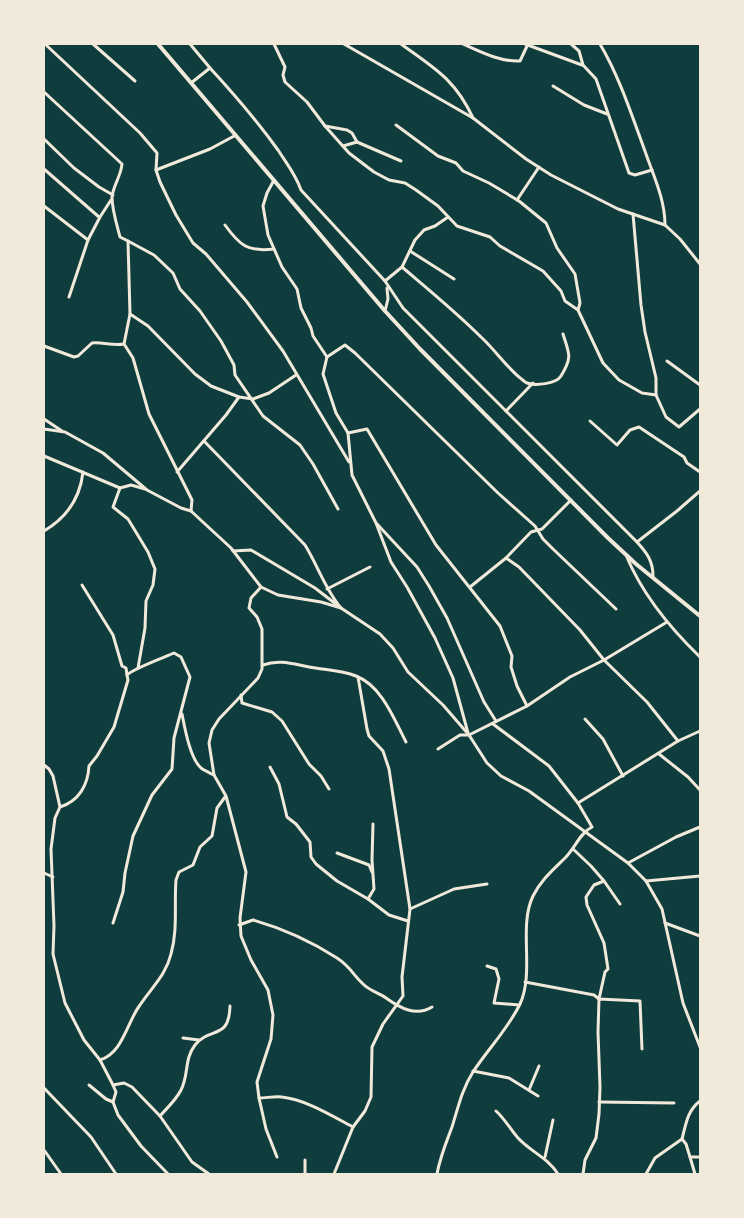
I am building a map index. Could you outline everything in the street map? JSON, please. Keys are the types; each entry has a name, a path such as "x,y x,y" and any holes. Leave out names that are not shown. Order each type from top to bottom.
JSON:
{"main road":[{"path":"158,44 385,311 427,356 626,554 700,616"}],"street":[{"path":"45,44 140,133 157,153 156,170 176,215 194,243 247,302 283,351 350,463"},
{"path":"49,48 53,44"},
{"path":"93,44 135,81"},
{"path":"190,44 246,108 297,177 301,190 385,281 403,308 637,542 651,559 653,576"},
{"path":"274,44 285,67 283,75 285,82 308,102 349,153 388,180 405,183 416,190 438,206 457,226 490,237 507,251 543,271 561,291 566,301 578,310 603,363 619,380 642,393 656,395"},
{"path":"344,44 473,118 538,167 614,207 665,225 680,239 700,264"},
{"path":"400,44 447,78 473,118"},
{"path":"463,44 482,53 511,61 520,61 526,44 583,65 596,79 629,173 635,175 652,170"},
{"path":"571,44 579,51 583,65"},
{"path":"600,44 622,89 652,170 664,209 665,225"},
{"path":"191,83 210,68"},
{"path":"553,86 584,105 607,114"},
{"path":"44,92 122,164 121,176 113,196 88,240 69,297"},
{"path":"396,125 438,156 456,163 463,171 517,200 546,223 557,248 575,274 580,303 578,310"},
{"path":"325,126 347,130 352,133 357,142"},
{"path":"156,170 210,149 236,135"},
{"path":"44,140 74,168 113,196 120,237 154,255 173,273 180,289 200,311 221,341 234,365 235,375 263,416 300,445 338,509"},
{"path":"343,146 357,142 401,160"},
{"path":"517,200 538,167"},
{"path":"44,169 100,217"},
{"path":"274,179 263,206 268,234 282,267 297,289 301,308 314,336 327,357"},
{"path":"44,206 88,240"},
{"path":"633,214 641,305 656,378 656,395 666,417 679,428 700,409"},
{"path":"385,281 402,267 415,240 424,230 448,217"},
{"path":"225,225 235,239 248,249 258,251 274,249"},
{"path":"128,241 130,314 124,345 133,358 149,414 192,500 191,511"},
{"path":"410,251 454,279"},
{"path":"402,267 453,310 483,338 504,364 527,383 541,384 561,377 570,356 563,334"},
{"path":"385,281 388,294 385,311"},
{"path":"130,314 148,326 195,374 211,386 239,397 253,399 269,393 296,375"},
{"path":"44,346 74,357 92,343 124,345"},
{"path":"469,735 448,668 435,638 391,562 376,523 352,475 348,433 336,413 323,374 327,357 345,345 355,353 535,526 553,549 616,609"},
{"path":"667,361 700,385"},
{"path":"506,411 533,383"},
{"path":"177,472 239,397"},
{"path":"44,419 103,453 147,489 191,511 233,551 261,586 278,595 321,602 341,608"},
{"path":"590,421 617,445 630,430 639,427 684,457 687,463 700,472"},
{"path":"44,429 65,432"},
{"path":"348,433 367,429 436,545 500,626 512,656 511,667 517,686 527,706"},
{"path":"204,441 305,546 327,589 341,608"},
{"path":"44,456 120,488 131,485 147,489"},
{"path":"44,531 70,510 83,472"},
{"path":"120,488 113,507 128,519 148,552 155,569 153,585 146,601 146,628 138,668"},
{"path":"637,542 677,512 700,491"},
{"path":"470,586 506,558 531,532 542,529 571,500"},
{"path":"376,523 417,567 429,586 447,618 495,723 540,758 578,803 592,827 585,831 573,849 548,874 532,898 528,924 525,982 519,1005 495,1044 473,1071 457,1107 440,1157 437,1174"},
{"path":"233,551 250,550 315,588 380,634 393,648 408,672 443,705 469,735 487,763 501,776 529,791 585,831 628,863 646,881 662,909 683,1003 700,1047"},
{"path":"626,554 643,588 667,622 700,657"},
{"path":"506,558 519,567 580,630 604,660 648,702 678,741"},
{"path":"327,589 370,567"},
{"path":"60,807 76,800 84,787 89,777 89,766 98,756 114,727 128,680 126,668 122,666 113,635 82,585"},
{"path":"261,586 251,598 249,608 257,617 262,628 263,665 258,678 223,714 208,737 214,775 226,796 246,872 239,925 245,948 268,990 273,1016 271,1039 257,1082 258,1098 266,1129 277,1157"},
{"path":"438,749 460,735 469,735 527,706 570,677 604,660 667,622"},
{"path":"113,923 123,892 131,843 152,795 172,769 174,738 190,677 181,657 174,653 131,670 127,675"},
{"path":"263,665 285,661 358,676 380,696 394,717 406,742"},
{"path":"334,1174 353,1127 365,1111 371,1097 372,1047 383,1024 403,996 402,971 410,909 389,769 383,751 369,736 358,676"},
{"path":"241,695 242,703 272,712 282,721 309,764 321,776 329,789"},
{"path":"182,712 188,742 196,761 202,769 214,775"},
{"path":"585,719 603,739 624,776"},
{"path":"578,803 678,741 700,731"},
{"path":"659,754 700,790"},
{"path":"44,765 53,776 60,807 52,834 53,954 55,970 65,1003 84,1040 100,1060 113,1085 116,1092 113,1102 118,1115 128,1130 168,1174"},
{"path":"270,767 279,784 287,817 296,824 310,843 311,857 337,881 368,899 389,915 408,921"},
{"path":"100,1060 107,1058 118,1045 138,1006 162,977 167,967 176,930 176,880 179,872 193,865 200,847 212,836 217,808 226,796"},
{"path":"368,899 374,889 373,824"},
{"path":"628,863 700,827"},
{"path":"573,849 604,881 620,904"},
{"path":"337,854 369,866 373,874"},
{"path":"44,873 53,877"},
{"path":"646,881 700,876"},
{"path":"583,1174 585,1160 596,1138 599,1102 599,999 604,972 608,969 606,950 585,897 594,885 604,881"},
{"path":"410,909 454,889 487,884"},
{"path":"239,925 253,920 311,942 351,969 363,984 384,996 395,1006 418,1012 432,1007"},
{"path":"665,922 700,936"},
{"path":"487,966 496,969 499,979 494,1003 519,1005"},
{"path":"525,982 594,995 599,999 640,1001 642,1049"},
{"path":"160,1116 182,1090 188,1057 199,1040 226,1026 230,1006"},
{"path":"183,1038 199,1040"},
{"path":"529,1090 539,1066"},
{"path":"473,1071 509,1078 538,1096"},
{"path":"113,1085 124,1083 132,1087 160,1116 192,1162 208,1174"},
{"path":"89,1085 113,1102"},
{"path":"44,1088 91,1137 117,1174"},
{"path":"258,1098 271,1099 281,1096 312,1107 353,1127"},
{"path":"646,1174 655,1158 682,1140 688,1115 700,1101"},
{"path":"599,1102 674,1104"},
{"path":"496,1111 507,1121 518,1138 545,1157 558,1174"},
{"path":"545,1157 554,1120"},
{"path":"682,1140 686,1144 695,1174"},
{"path":"44,1150 61,1174"},
{"path":"690,1157 700,1157"},
{"path":"305,1160 305,1174"}]}
